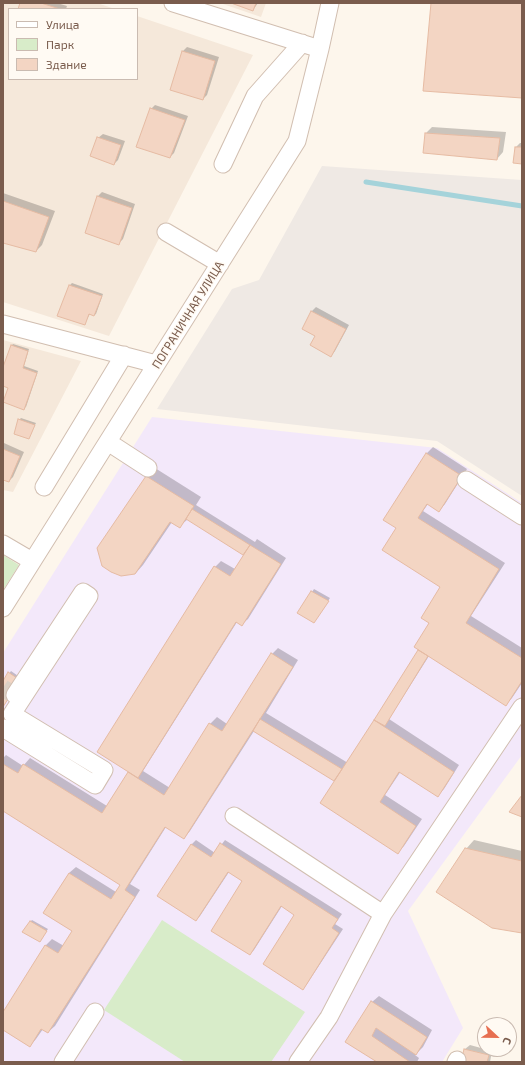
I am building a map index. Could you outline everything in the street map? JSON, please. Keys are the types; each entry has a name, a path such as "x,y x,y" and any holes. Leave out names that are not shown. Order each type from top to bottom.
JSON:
{"street":[{"path":"173,3 320,49"},
{"name":"ПОГРАНИЧНАЯ УЛИЦА","path":"3,608 297,142 330,3"},
{"path":"223,164 255,96 302,43"},
{"path":"166,232 220,264"},
{"path":"3,324 156,364"},
{"path":"44,487 124,355"},
{"path":"108,442 148,468"},
{"path":"466,480 522,516"},
{"path":"3,544 32,561"},
{"path":"3,714 13,694 83,592 89,596 12,714 104,770 95,785 3,728"},
{"path":"298,1062 329,1017 383,914 522,707"},
{"path":"234,816 383,914"},
{"path":"63,1062 95,1012"}],"shaded area":[{"path":"3,3 97,3 112,8 8,8 8,80 138,80 138,16 253,55 109,336 3,302"},
{"path":"220,3 266,3 261,17"},
{"path":"322,166 522,180 522,496 437,441 157,409 232,289 259,280"},
{"path":"3,340 81,361 13,492 3,490"},
{"path":"152,417 437,448 522,503 522,755 408,911 463,1028 442,1062 3,1062 3,653"}],"green space":[{"path":"3,555 19,565 3,590"},
{"path":"162,920 305,1012 271,1062 185,1062 104,1010"}],"building":[{"path":"20,3 41,3 57,8 18,8"},
{"path":"231,3 256,3 253,11"},
{"path":"431,3 522,3 522,98 423,91"},
{"path":"182,51 215,61 203,100 170,90"},
{"path":"150,108 185,120 170,158 136,147"},
{"path":"425,133 500,138 497,160 423,153"},
{"path":"97,137 121,145 114,165 90,156"},
{"path":"515,147 522,147 522,164 513,163"},
{"path":"97,196 132,208 119,245 85,233"},
{"path":"3,201 49,217 36,252 3,243"},
{"path":"69,285 102,296 94,316 89,314 85,325 57,316"},
{"path":"311,311 346,329 331,357 310,345 315,336 302,329"},
{"path":"11,345 28,351 23,368 37,373 24,410 3,402 8,388 3,386 3,367"},
{"path":"18,419 35,425 29,439 14,434"},
{"path":"3,449 20,456 9,482 3,480"},
{"path":"426,453 462,476 439,512 427,504 418,518 499,569 466,623 522,658 522,681 506,706 414,647 429,623 421,618 440,587 382,550 396,528 383,520"},
{"path":"146,476 194,506 180,528 170,522 135,574 121,576 102,566 97,548"},
{"path":"192,509 250,545 243,555 186,519"},
{"path":"250,545 281,564 242,626 236,622 138,778 97,752 214,566 230,576"},
{"path":"311,591 329,601 314,623 297,613"},
{"path":"418,650 428,656 385,726 374,720"},
{"path":"271,653 293,667 184,839 165,827 125,890 135,897 48,1033 41,1029 30,1047 3,1030 3,1012 45,945 58,953 72,931 43,913 69,873 111,899 120,885 3,811 3,764 18,773 23,764 102,813 128,772 164,795 209,723 222,731"},
{"path":"8,672 20,680 3,707 3,681"},
{"path":"260,719 342,769 334,781 253,731"},
{"path":"374,720 454,772 438,797 399,772 380,802 416,826 398,854 320,803"},
{"path":"522,795 522,817 509,812"},
{"path":"220,843 338,919 332,928 339,933 303,990 263,964 294,915 281,906 250,955 211,931 242,881 228,872 196,921 157,896 191,844 211,857"},
{"path":"465,848 522,861 522,933 492,928 436,892"},
{"path":"30,921 47,931 40,942 22,932"},
{"path":"371,1001 427,1037 416,1055 376,1028 372,1036 410,1062 377,1062 345,1042"},
{"path":"464,1049 477,1052 477,1057 488,1057 487,1062 461,1062"}],"waterway":[{"path":"366,182 522,206"}],"tunnel":[{"path":"3,688 11,693"}]}
